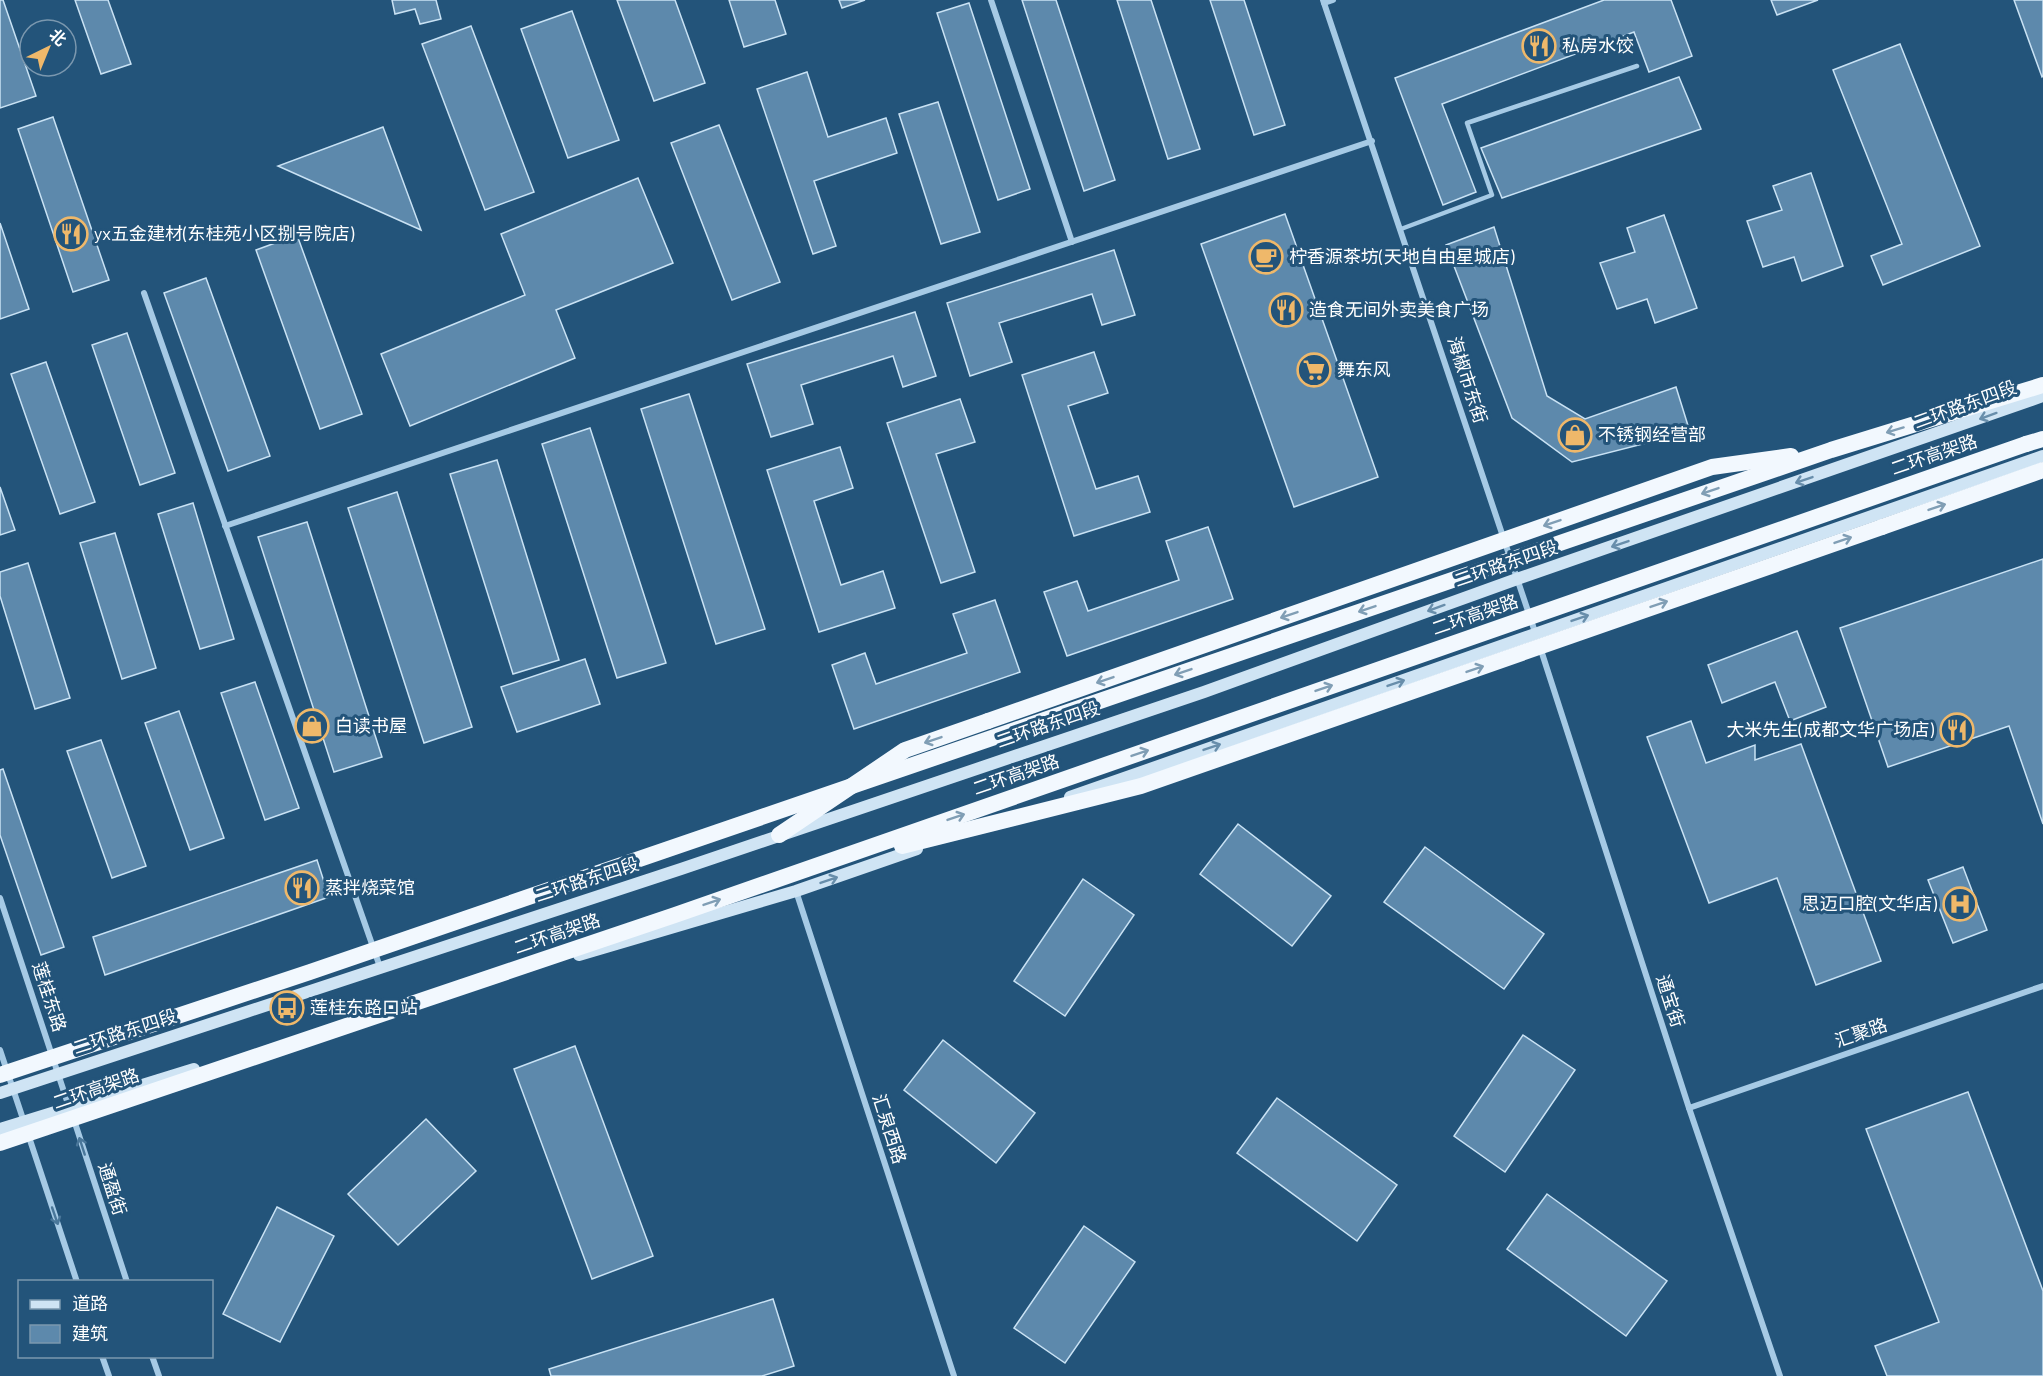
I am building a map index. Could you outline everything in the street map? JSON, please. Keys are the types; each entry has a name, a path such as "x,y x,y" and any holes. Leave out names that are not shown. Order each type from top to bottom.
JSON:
{"highway":[{"name":"二环高架路","path":"0,1075 310,972 1831,450 2043,385"},
{"name":"二环高架路","path":"0,1143 796,872 2043,439"},
{"path":"779,835 905,750 1712,467 1831,450"},
{"path":"796,872 1141,786 2043,470"}],"main road":[{"name":"二环路东四段","path":"0,1093 1204,692 1517,579 2043,396"},
{"path":"0,1129 69,1106 796,891 2043,456"}],"street":[{"path":"991,0 1072,242"},
{"path":"1323,2 1334,0"},
{"name":"海椒市东街","path":"1323,2 1372,141 1536,634"},
{"path":"225,526 1372,141"},
{"path":"144,293 380,967"},
{"name":"通宝街","path":"1536,634 1689,1108 1780,1376"},
{"name":"汇泉西路","path":"796,891 954,1376"},
{"name":"莲桂东路","path":"0,898 69,1106"},
{"name":"汇聚路","path":"1689,1108 2043,986"},
{"path":"0,1050 77,1280"},
{"name":"通盈街","path":"69,1106 127,1280"},
{"path":"103,1358 109,1376"},
{"path":"153,1358 159,1376"}],"lane":[{"path":"1401,229 1492,195 1467,123 1637,66"}],"building":[{"path":"0,0 3,0 18,44 18,78 30,78 36,96 0,108"},
{"path":"75,0 108,0 131,64 101,74"},
{"path":"392,0 436,0 441,19 420,24 415,9 395,14"},
{"path":"617,0 675,0 705,83 654,101"},
{"path":"729,0 775,0 786,34 744,47"},
{"path":"839,0 865,0 842,8"},
{"path":"1022,0 1056,0 1115,180 1084,191"},
{"path":"1117,0 1151,0 1200,149 1168,159"},
{"path":"1210,0 1244,0 1285,125 1254,135"},
{"path":"1604,0 1671,0 1692,56 1649,72 1634,32 1442,104 1476,192 1443,205 1395,78"},
{"path":"1771,0 1818,0 1777,15"},
{"path":"2014,0 2043,0 2042,77"},
{"path":"969,3 1030,189 998,200 937,13"},
{"path":"572,11 619,140 568,158 521,29"},
{"path":"471,26 534,192 485,210 422,44"},
{"path":"1900,44 1980,246 1883,285 1871,256 1902,244 1833,70"},
{"path":"807,72 828,137 886,118 897,153 814,181 836,246 813,254 757,89"},
{"path":"1679,77 1701,129 1502,198 1481,148"},
{"path":"938,102 980,232 941,244 899,114"},
{"path":"53,117 109,280 73,292 18,129"},
{"path":"719,125 780,282 732,300 671,143"},
{"path":"383,127 421,230 278,166"},
{"path":"1811,173 1843,266 1802,281 1794,257 1763,267 1747,221 1782,210 1773,186"},
{"path":"638,178 673,263 556,310 575,358 410,426 381,354 525,295 501,234"},
{"path":"1285,214 1378,477 1294,507 1201,244"},
{"path":"1664,215 1697,308 1655,323 1647,299 1617,309 1600,263 1635,252 1627,228"},
{"path":"0,223 29,309 0,319"},
{"path":"1494,227 1547,396 1585,419 1676,387 1690,432 1572,462 1512,418 1446,245"},
{"path":"297,235 362,414 320,429 256,250"},
{"path":"1114,250 1135,315 1102,325 1092,294 999,323 1012,362 970,376 947,303"},
{"path":"206,278 270,456 228,471 164,293"},
{"path":"915,312 936,376 903,387 893,356 801,385 813,424 771,437 747,364"},
{"path":"127,333 175,473 140,485 92,345"},
{"path":"1094,352 1108,393 1068,406 1096,489 1138,476 1150,512 1074,536 1022,375"},
{"path":"46,362 95,502 60,514 11,374"},
{"path":"689,394 765,629 716,644 641,409"},
{"path":"960,399 975,442 936,454 975,572 941,583 887,423"},
{"path":"590,428 666,663 617,678 542,444"},
{"path":"840,447 853,488 814,501 841,585 883,571 895,608 819,632 767,470"},
{"path":"497,460 559,660 513,674 450,474"},
{"path":"0,487 15,530 0,535"},
{"path":"397,492 472,727 424,743 348,508"},
{"path":"193,503 234,639 200,649 158,514"},
{"path":"307,522 382,757 334,772 258,537"},
{"path":"1208,527 1233,599 1067,656 1044,592 1077,581 1088,611 1179,580 1166,541"},
{"path":"115,533 156,668 122,679 80,543"},
{"path":"2043,559 2043,824 2009,726 1888,767 1840,628"},
{"path":"28,563 70,698 35,709 0,596 0,572"},
{"path":"995,600 1020,672 854,729 832,665 865,653 876,684 967,653 953,614"},
{"path":"1797,631 1826,707 1790,721 1775,682 1722,703 1708,665"},
{"path":"585,659 600,704 517,732 501,687"},
{"path":"255,682 299,808 265,820 221,693"},
{"path":"179,711 224,838 190,850 145,723"},
{"path":"1691,721 1706,763 1755,745 1755,760 1801,744 1881,961 1816,985 1777,878 1709,903 1647,737"},
{"path":"101,740 146,866 112,878 67,751"},
{"path":"3,769 64,947 41,955 0,835 0,770"},
{"path":"1238,824 1331,896 1292,946 1200,874"},
{"path":"1425,847 1544,934 1504,989 1384,902"},
{"path":"317,860 329,897 105,975 93,937"},
{"path":"1963,867 1987,930 1953,943 1928,880"},
{"path":"1083,879 1134,915 1065,1016 1014,981"},
{"path":"1523,1035 1575,1070 1505,1172 1454,1136"},
{"path":"943,1040 1035,1113 996,1163 904,1090"},
{"path":"575,1046 653,1256 592,1279 514,1069"},
{"path":"1968,1092 2043,1291 2043,1376 1887,1376 1875,1346 1939,1322 1866,1129"},
{"path":"1277,1098 1397,1185 1357,1241 1237,1153"},
{"path":"426,1119 476,1171 398,1245 348,1194"},
{"path":"1547,1194 1667,1281 1626,1336 1507,1249"},
{"path":"277,1207 334,1236 280,1342 223,1314"},
{"path":"1084,1226 1135,1262 1065,1363 1014,1328"},
{"path":"773,1299 794,1366 762,1376 551,1376 549,1369"}],"place":[{"name":"私房水饺","path":"1539,46"},
{"name":"yx五金建材(东桂苑小区捌号院店)","path":"71,234"},
{"name":"柠香源茶坊(天地自由星城店)","path":"1266,257"},
{"name":"造食无间外卖美食广场","path":"1286,310"},
{"name":"舞东风","path":"1314,370"},
{"name":"不锈钢经营部","path":"1575,435"},
{"name":"白读书屋","path":"312,726"},
{"name":"大米先生(成都文华广场店)","path":"1957,730"},
{"name":"蒸拌烧菜馆","path":"302,888"},
{"name":"思迈口腔(文华店)","path":"1960,904"},
{"name":"莲桂东路口站","path":"287,1008"}]}
